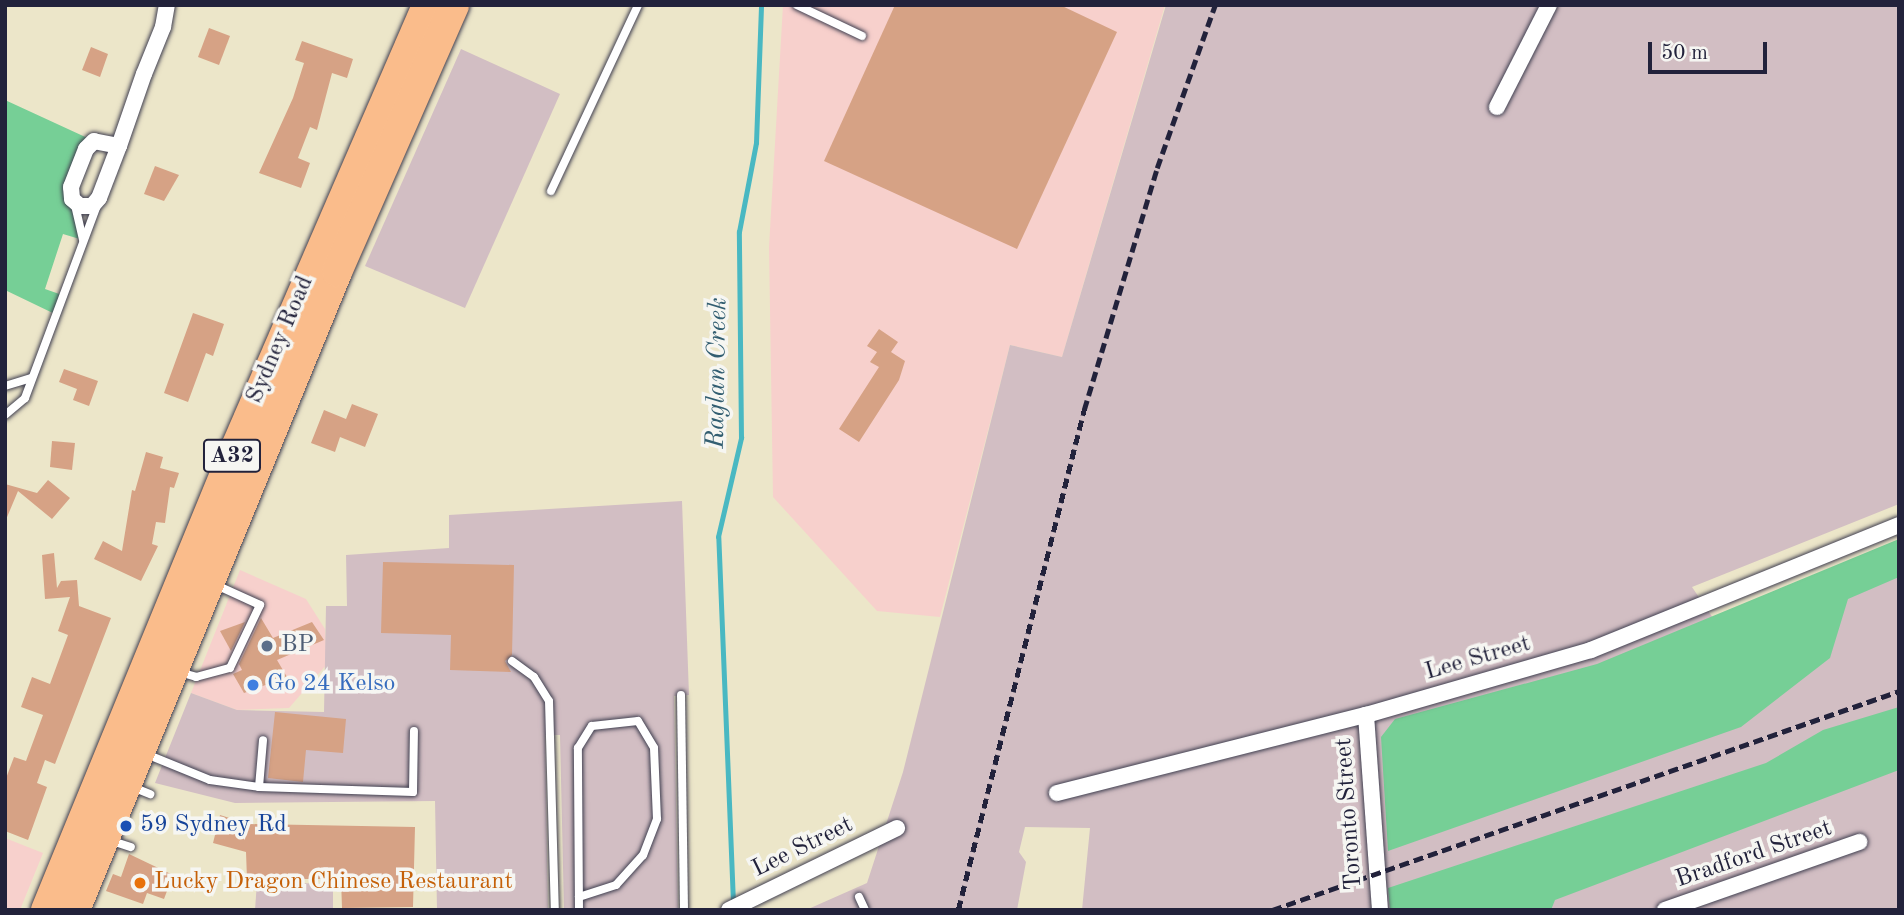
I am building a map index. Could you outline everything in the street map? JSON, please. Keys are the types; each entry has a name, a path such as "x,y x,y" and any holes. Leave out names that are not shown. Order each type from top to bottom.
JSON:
{"highway":[{"name":"Sydney Road","path":"46,910 247,422 427,5"},
{"name":"Sydney Road","path":"75,910 103,839 138,789 140,752 337,272 454,5"}],"street":[{"path":"119,146 94,141 86,149 71,187 72,199 80,206 92,206 99,198 119,146 167,5"},
{"path":"1497,107 1549,5"},
{"name":"Lee Street","path":"1056,793 1366,715 1591,650 1899,525"},
{"name":"Toronto Street","path":"1366,715 1380,910"},
{"name":"Lee Street","path":"729,910 897,828"},
{"name":"Bradford Street","path":"1665,910 1859,842"}],"lane":[{"path":"551,191 638,5"},
{"path":"797,5 862,36"},
{"path":"5,415 25,398 31,378 59,316 99,198"},
{"path":"72,199 83,240"},
{"path":"5,386 31,378"},
{"path":"174,671 196,677 230,668 260,605 211,583"},
{"path":"512,661 534,677 549,701 555,910"},
{"path":"681,695 684,910"},
{"path":"579,897 616,885 643,855 657,819 654,748 638,721 592,726 578,748 579,910"},
{"path":"140,752 209,780 259,787 413,792 414,731"},
{"path":"259,787 263,740"},
{"path":"103,839 131,847"},
{"path":"859,897 864,910"}],"shaded area":[{"path":"783,5 1165,5 1062,357 1010,345 940,617 877,611 773,497 769,247"},
{"path":"1166,5 1899,5 1899,504 1692,587 1719,627 1899,547 1899,910 1082,910 1090,828 1025,827 1019,852 1026,862 1017,910 806,910 867,883 903,772 1010,345 1062,357"},
{"path":"461,49 560,94 465,308 365,266"},
{"path":"682,501 689,695 674,696 678,910 564,910 560,735 545,735 548,910 437,910 435,801 235,803 155,783 191,693 237,710 324,712 326,606 347,606 346,555 449,548 449,515"},
{"name":"BP","path":"240,570 306,599 325,629 327,664 289,708 237,710 191,693"},
{"path":"5,838 43,853 20,910 5,910"},
{"path":"257,882 333,884 333,910 255,910"}],"green space":[{"path":"5,100 94,141 71,187 83,240 63,234 45,289 65,296 59,316 5,290"},
{"path":"1899,539 1899,577 1848,599 1830,658 1741,727 1388,851 1381,737 1395,719 1597,664"},
{"path":"1899,707 1899,770 1555,900 1551,910 1390,910 1388,888 1766,763 1823,730"}],"building":[{"path":"895,5 1060,5 1117,32 1017,249 824,161"},
{"path":"209,28 230,36 219,65 198,57"},
{"path":"302,41 353,59 347,78 332,73 317,130 310,127 298,158 310,163 301,188 259,173 293,98 304,63 295,60"},
{"path":"91,47 108,54 100,77 82,70"},
{"path":"155,166 179,175 164,201 144,194"},
{"path":"193,313 224,324 213,356 206,353 188,402 164,393"},
{"path":"879,329 898,342 891,352 905,361 899,380 859,442 839,429 879,367 870,362 877,352 867,346"},
{"path":"64,369 98,381 89,406 73,400 77,389 59,382"},
{"path":"352,404 378,414 365,447 340,437 335,452 311,443 324,410 346,419"},
{"path":"52,441 75,443 72,470 50,467"},
{"path":"146,452 163,457 160,468 179,473 174,488 170,487 165,523 156,522 152,544 158,546 141,581 94,559 103,541 122,551 132,490 135,491"},
{"path":"48,480 70,498 52,519 18,491 5,522 5,484 37,493"},
{"path":"54,553 57,588 61,581 77,580 79,606 111,618 55,764 45,760 37,783 47,787 28,840 5,831 5,781 14,757 26,761 43,715 21,707 32,677 50,684 68,635 58,631 70,597 45,599 42,555"},
{"path":"383,562 514,565 512,655 505,661 511,672 450,670 451,635 381,633"},
{"path":"261,618 273,638 312,622 324,640 277,660 287,677 244,693 233,674 242,670 239,664"},
{"path":"245,622 231,651 220,631"},
{"path":"275,712 346,719 343,753 306,750 303,782 268,778"},
{"path":"220,815 248,824 415,827 413,907 342,908 341,879 247,879 246,852 213,843"},
{"name":"Lucky Dragon Chinese Restaurant","path":"129,854 173,875 164,899 147,893 143,904 106,891 113,874 121,877"}],"waterway":[{"name":"Raglan Creek","path":"733,903 718,537 741,438 739,232 756,143 761,5"}],"railway":[{"path":"958,910 1084,410 1157,168 1215,5"},
{"path":"1272,910 1899,691"}],"place":[{"name":"BP","path":"267,646"},
{"name":"Go 24 Kelso","path":"253,685"},
{"name":"59 Sydney Rd","path":"126,826"},
{"name":"Lucky Dragon Chinese Restaurant","path":"140,883"}]}
